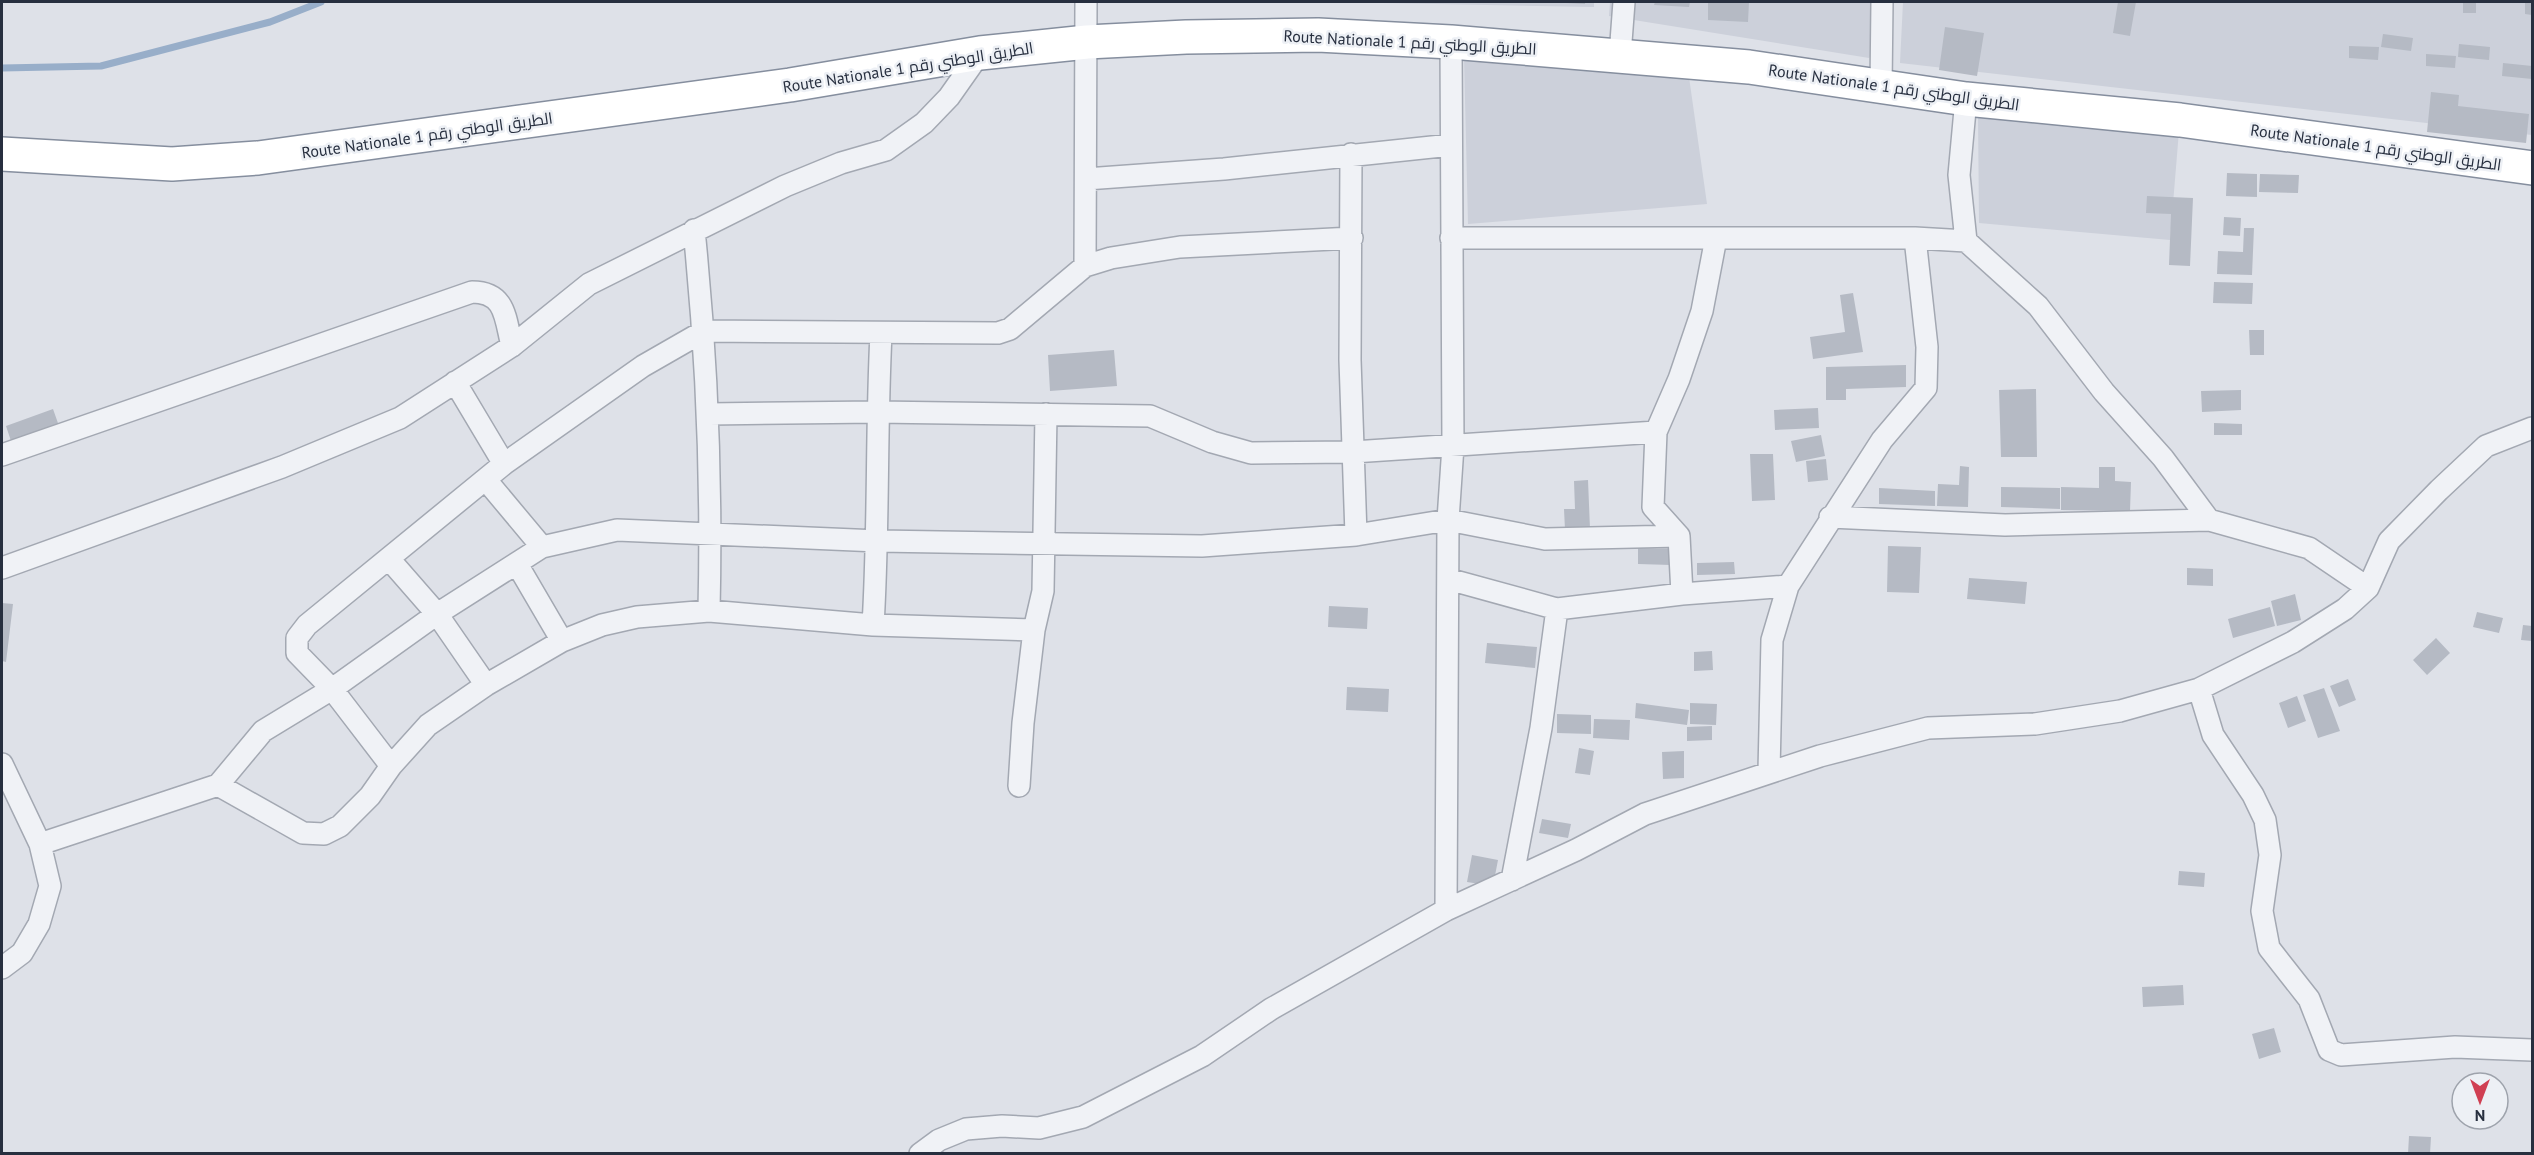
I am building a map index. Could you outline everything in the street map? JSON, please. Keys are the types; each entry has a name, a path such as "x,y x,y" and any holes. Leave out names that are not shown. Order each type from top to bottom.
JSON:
{"highway":[{"name":"Route Nationale الطريق الوطني رقم 1","path":"2,154 172,164 258,158 790,85 980,53 1087,42 1186,37 1318,35 1451,42 1749,67 1966,99 2180,120 2532,168"}],"street":[{"path":"1085,266 1086,2"},
{"path":"1620,55 1624,2"},
{"path":"1881,87 1882,2"},
{"path":"1446,910 1448,520 1454,446 1451,42"},
{"path":"2,568 293,463 400,418 512,346 589,284 785,186 841,163 886,150 924,123 940,106 980,53"},
{"path":"1966,99 1959,175 1966,241"},
{"path":"1086,179 1224,169 1451,145"},
{"path":"1351,154 1350,360 1356,535"},
{"path":"694,230 709,414 710,610"},
{"path":"391,766 333,689 297,653 297,639 307,625 504,464 643,366 704,331 998,333 1010,329 1085,266 1111,258 1180,247 1352,238"},
{"path":"1451,238 1915,238 1966,241 2038,306 2104,392 2163,458 2209,520"},
{"path":"1682,594 1679,536 1653,507 1656,432 1679,379 1702,311 1716,238"},
{"path":"1769,771 1772,640 1788,586 1882,441 1926,388 1927,347 1915,238"},
{"path":"2,455 472,292 487,292 500,303 512,346"},
{"path":"873,625 879,541 877,412 881,334"},
{"path":"455,382 504,464"},
{"path":"709,414 877,412 1150,416 1212,442 1251,453 1353,452 1656,432"},
{"path":"1019,786 1023,723 1034,630 1042,591 1045,543 1046,414"},
{"path":"920,1154 939,1140 966,1129 1002,1126 1039,1128 1083,1117 1202,1056 1271,1009 1446,910 1645,814 1769,771 1928,728 2035,724 2120,711 2199,689 2293,642 2345,609 2368,588 2389,542 2439,490 2486,446 2532,428"},
{"path":"486,480 542,547"},
{"path":"1830,518 2005,525 2209,520 2309,548 2368,588"},
{"path":"40,844 218,785 263,731 333,689 437,614 542,547 617,530 879,541 1202,546 1356,535 1448,520 1545,539 1679,536"},
{"path":"389,559 437,614 486,685"},
{"path":"518,564 562,641"},
{"path":"1448,579 1557,609 1682,594 1788,586"},
{"path":"1512,880 1541,728 1557,609"},
{"path":"218,785 303,833 324,834 340,826 370,796 391,766 428,725 486,685 562,641 602,625 637,617 710,610 873,625 1034,630"},
{"path":"2199,689 2213,735 2253,795 2265,820 2270,855 2262,911 2269,948 2309,999 2329,1050 2342,1055 2455,1047 2532,1050"},
{"path":"2,764 40,844 50,886 39,924 22,953 2,969"}],"shaded area":[{"path":"1331,2 1594,2 1594,7"},
{"path":"1610,2 1879,2 1880,45 1869,58 1609,16"},
{"path":"1903,2 2532,2 2532,135 1900,63"},
{"path":"1464,58 1689,77 1707,204 1468,224"},
{"path":"1978,115 2179,131 2170,240 1979,223"}],"building":[{"path":"1585,2 1585,4 1566,3"},
{"path":"1655,2 1690,2 1689,7 1654,5"},
{"path":"1708,2 1749,2 1748,22 1708,20"},
{"path":"2118,2 2136,2 2130,36 2113,33"},
{"path":"2463,2 2476,2 2476,13 2463,13"},
{"path":"2525,2 2532,2 2532,15 2525,14"},
{"path":"1945,27 1984,33 1977,76 1939,70"},
{"path":"2383,34 2413,38 2411,51 2381,47"},
{"path":"2459,44 2490,47 2489,60 2458,57"},
{"path":"2349,46 2379,47 2378,60 2349,58"},
{"path":"2426,54 2456,56 2455,68 2426,66"},
{"path":"2503,63 2532,66 2532,79 2502,76"},
{"path":"2431,92 2459,95 2458,106 2529,114 2526,143 2427,132"},
{"path":"2227,173 2257,174 2257,197 2226,196"},
{"path":"2260,174 2299,175 2298,193 2259,192"},
{"path":"2147,196 2193,198 2190,266 2169,265 2171,214 2146,213"},
{"path":"2224,217 2241,218 2240,236 2223,235"},
{"path":"2244,228 2254,228 2252,275 2217,274 2218,251 2243,252"},
{"path":"2214,282 2253,283 2252,304 2213,303"},
{"path":"1853,293 1863,352 1813,359 1810,337 1845,332 1840,295"},
{"path":"2249,330 2264,330 2264,355 2250,355"},
{"path":"1114,350 1117,386 1050,391 1048,355"},
{"path":"1906,365 1906,387 1846,389 1846,400 1826,400 1826,367"},
{"path":"2036,389 2037,457 2001,457 1999,390"},
{"path":"2241,390 2241,410 2202,412 2201,391"},
{"path":"1818,408 1819,428 1775,430 1774,410"},
{"path":"53,409 59,426 12,444 6,426"},
{"path":"2214,423 2242,424 2242,435 2214,435"},
{"path":"1821,435 1825,456 1796,462 1791,441"},
{"path":"1750,454 1773,454 1775,500 1752,501"},
{"path":"1826,459 1828,480 1808,482 1806,461"},
{"path":"1960,466 1969,467 1968,507 1937,506 1938,484 1959,485"},
{"path":"2099,467 2115,467 2115,481 2131,482 2130,511 2061,510 2061,487 2099,488"},
{"path":"1588,480 1590,529 1565,530 1564,509 1575,509 1574,481"},
{"path":"2001,487 2060,488 2060,509 2001,507"},
{"path":"1879,488 1935,491 1935,506 1879,504"},
{"path":"1888,546 1921,547 1919,593 1887,592"},
{"path":"1638,548 1672,549 1671,565 1638,564"},
{"path":"1734,562 1735,574 1697,575 1697,563"},
{"path":"2187,568 2213,569 2213,586 2187,585"},
{"path":"1969,578 2027,582 2025,604 1967,599"},
{"path":"2295,594 2301,620 2277,626 2271,601"},
{"path":"2,603 13,604 6,662 2,661"},
{"path":"1329,606 1368,608 1367,629 1328,627"},
{"path":"2270,607 2275,626 2233,638 2228,619"},
{"path":"2477,612 2503,618 2499,633 2473,627"},
{"path":"2523,625 2532,626 2532,641 2521,640"},
{"path":"2436,638 2450,653 2427,675 2413,660"},
{"path":"1487,643 1537,647 1535,668 1485,663"},
{"path":"1712,651 1713,670 1694,671 1694,652"},
{"path":"2348,679 2356,700 2339,707 2330,686"},
{"path":"1347,687 1389,689 1388,712 1346,710"},
{"path":"2324,688 2340,731 2318,738 2303,695"},
{"path":"2297,696 2306,721 2288,728 2279,703"},
{"path":"1636,703 1689,710 1687,725 1635,718"},
{"path":"1690,703 1717,704 1716,725 1690,724"},
{"path":"1557,714 1591,715 1591,734 1557,733"},
{"path":"1594,719 1630,720 1629,740 1593,738"},
{"path":"1712,726 1712,740 1687,741 1687,727"},
{"path":"1579,748 1594,751 1590,775 1575,773"},
{"path":"1684,751 1684,778 1663,779 1662,752"},
{"path":"1542,819 1571,824 1568,838 1539,833"},
{"path":"1472,855 1498,860 1493,886 1467,882"},
{"path":"2179,871 2205,873 2204,887 2178,885"},
{"path":"2183,985 2184,1005 2143,1007 2142,987"},
{"path":"2274,1028 2281,1052 2259,1059 2252,1034"},
{"path":"2409,1136 2431,1137 2430,1154 2408,1154"}],"waterway":[{"path":"2,68 101,66 270,22 321,2"}]}
